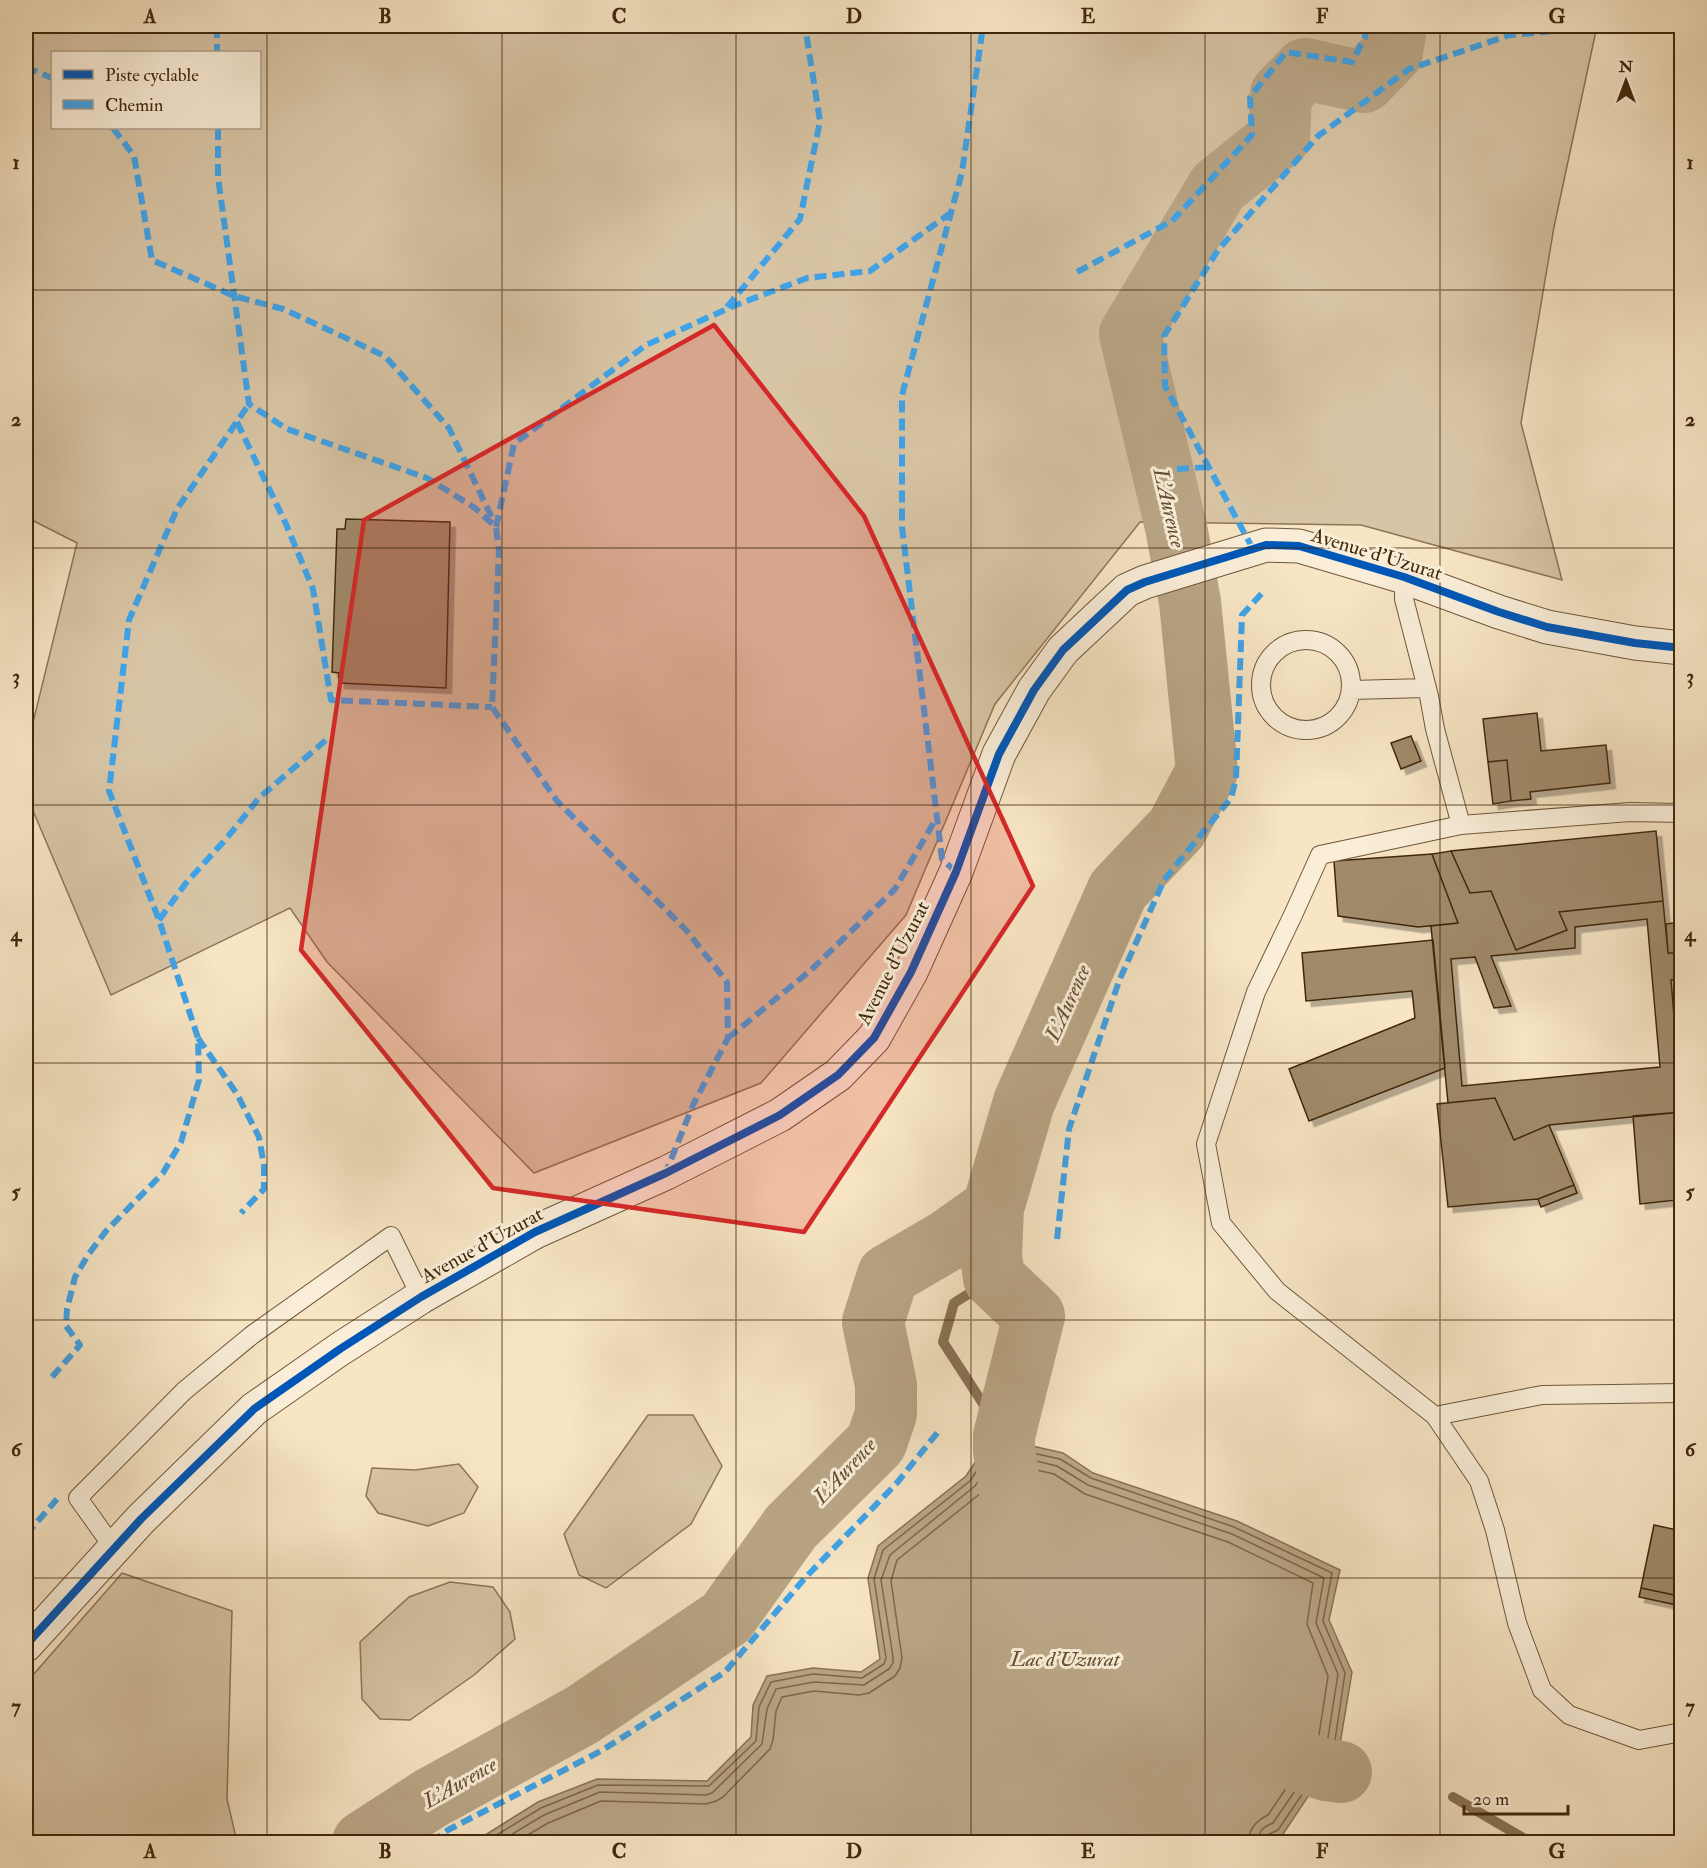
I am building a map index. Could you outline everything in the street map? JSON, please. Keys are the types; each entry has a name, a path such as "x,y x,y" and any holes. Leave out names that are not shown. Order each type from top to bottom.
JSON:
{"street":[{"name":"Avenue d'Uzurat","path":"26,1645 113,1547 254,1409 340,1349 421,1297 535,1232 666,1173 780,1115 838,1075 874,1038 911,972 956,872 999,754 1034,690 1063,650 1127,590 1145,582 1266,545 1299,546 1404,577 1547,627 1635,644 1682,648"}],"lane":[{"path":"1404,577 1404,598 1435,729 1461,825"},
{"path":"1310,639 1324,643 1336,651 1345,662 1351,675 1351,690 1347,703 1334,720 1315,729 1299,730 1285,725 1272,715 1264,702 1260,687 1263,671 1270,657 1281,646 1296,640 1310,639"},
{"path":"1351,690 1426,688"},
{"path":"1682,813 1630,812 1461,825 1320,855 1256,992 1206,1144 1221,1223 1277,1291 1436,1416 1479,1480 1495,1530 1518,1623 1542,1690 1569,1715 1639,1740 1682,1732"},
{"path":"113,1547 78,1498 184,1391 243,1342 391,1236 421,1297"},
{"path":"1436,1416 1542,1395 1682,1393"}],"highlighted area":[{"path":"714,325 864,516 1033,886 804,1232 493,1188 301,950 364,520"}],"shaded area":[{"path":"26,26 1597,26 1554,227 1521,423 1562,580 1361,525 1140,522 995,704 906,915 761,1083 534,1173 327,962 290,908 111,995 26,794 26,751 77,543 26,517"},
{"path":"648,1415 693,1415 722,1466 691,1524 606,1588 579,1575 564,1534"},
{"path":"459,1464 478,1487 464,1513 428,1526 378,1513 366,1496 372,1468 415,1470"},
{"path":"122,1573 232,1611 227,1799 237,1842 26,1842 26,1683"},
{"path":"450,1582 493,1587 510,1612 515,1639 474,1675 410,1720 380,1719 362,1699 360,1642 409,1597"}],"water":[{"name":"Lac d'Uzurat","path":"1028,1445 1063,1453 1093,1473 1237,1521 1340,1570 1329,1620 1352,1672 1339,1750 1281,1837 1272,1838 1271,1842 474,1842 538,1802 597,1779 707,1781 751,1737 753,1705 767,1676 813,1668 861,1672 880,1659 868,1578 878,1546 966,1476 980,1455"}],"building":[{"path":"346,519 450,522 446,688 339,683 339,673 332,672 337,529 345,529"},
{"path":"1537,713 1541,751 1606,745 1610,783 1530,792 1531,799 1511,801 1507,760 1488,762 1483,719"},
{"path":"1411,736 1421,761 1401,769 1391,743"},
{"path":"1507,760 1511,801 1493,804 1488,762"},
{"path":"1656,831 1663,901 1559,912 1567,930 1516,950 1491,891 1470,893 1451,851"},
{"path":"1451,851 1470,893 1491,891 1516,950 1567,930 1559,912 1663,901 1668,953 1682,953 1682,979 1671,980 1682,1112 1549,1125 1514,1140 1495,1098 1448,1103 1431,926 1458,923 1432,854","holes":["1647,919 1660,1067 1462,1086 1451,959 1475,957 1494,1008 1511,1006 1491,956 1575,948 1575,927"]},
{"path":"1432,854 1458,923 1418,927 1338,916 1334,861"},
{"path":"1682,922 1682,953 1668,953 1666,924"},
{"path":"1433,940 1445,1068 1309,1121 1289,1069 1415,1018 1412,991 1306,1001 1302,953"},
{"path":"1495,1098 1514,1140 1549,1125 1574,1185 1538,1199 1448,1207 1437,1104"},
{"path":"1682,1112 1682,1228 1676,1200 1640,1204 1633,1116"},
{"path":"1574,1185 1577,1193 1541,1207 1538,1199"},
{"path":"1654,1525 1682,1531 1682,1582 1679,1596 1641,1588"},
{"path":"1641,1588 1679,1596 1677,1605 1639,1597"}],"waterway":[{"name":"L'Aurence","path":"363,1842 431,1798 582,1715 726,1618 791,1527 876,1443 886,1414 886,1385 873,1322 888,1275 948,1240 993,1208 1024,1102 1118,890 1177,828 1207,771 1190,602 1176,527 1130,334 1218,187 1279,138 1281,94 1305,69 1364,82 1392,53 1396,26"},
{"path":"993,1208 991,1256 994,1278 1034,1316 1004,1436 1016,1533"},
{"path":"994,1278 954,1303 943,1342 1004,1436"},
{"path":"1256,1729 1285,1757 1326,1770 1341,1772"},
{"path":"1453,1797 1530,1842"}],"marked path":[{"path":"217,26 217,51"},
{"path":"727,307 800,219 820,121 805,26"},
{"path":"956,872 942,859 902,527 902,395 962,172 983,26"},
{"path":"1077,272 1172,221 1252,135 1250,97 1286,52 1352,62 1365,37 1367,26"},
{"path":"1253,549 1165,386 1164,336 1218,250 1318,136 1409,69 1510,35 1578,29"},
{"path":"26,67 51,78"},
{"path":"114,129 134,156 152,260 234,296 283,309 385,356 449,428 494,522"},
{"path":"218,129 218,177 249,404 287,429 427,478 475,508 496,527 499,551 492,707 557,801 686,930 727,982 728,1038 693,1105 666,1172"},
{"path":"496,527 514,444 646,345 736,305 807,278 870,271 952,212"},
{"path":"52,1377 80,1345 66,1326 67,1309 75,1277 106,1231 163,1173 181,1142 199,1080 198,1038 159,920 109,791 129,620 177,509 249,404"},
{"path":"237,422 286,524 313,589 331,700 492,707"},
{"path":"1177,469 1209,467"},
{"path":"1057,1239 1069,1129 1119,981 1164,880 1231,798 1236,779 1242,615 1263,592"},
{"path":"159,920 186,883 259,798 326,740"},
{"path":"728,1038 811,970 895,889 937,817"},
{"path":"198,1038 237,1094 259,1137 264,1166 264,1189 241,1213"},
{"path":"431,1842 448,1830 601,1751 725,1672 805,1578 896,1484 938,1432"},
{"path":"26,1535 57,1499"}],"cycle path":[{"path":"26,1645 141,1519 254,1409 340,1349 421,1297 535,1232 666,1173 780,1115 838,1075 874,1038 911,972 956,872 999,754 1034,690 1063,650 1127,590 1145,582 1266,545 1299,546 1404,577 1547,627 1635,643 1682,648"}]}
